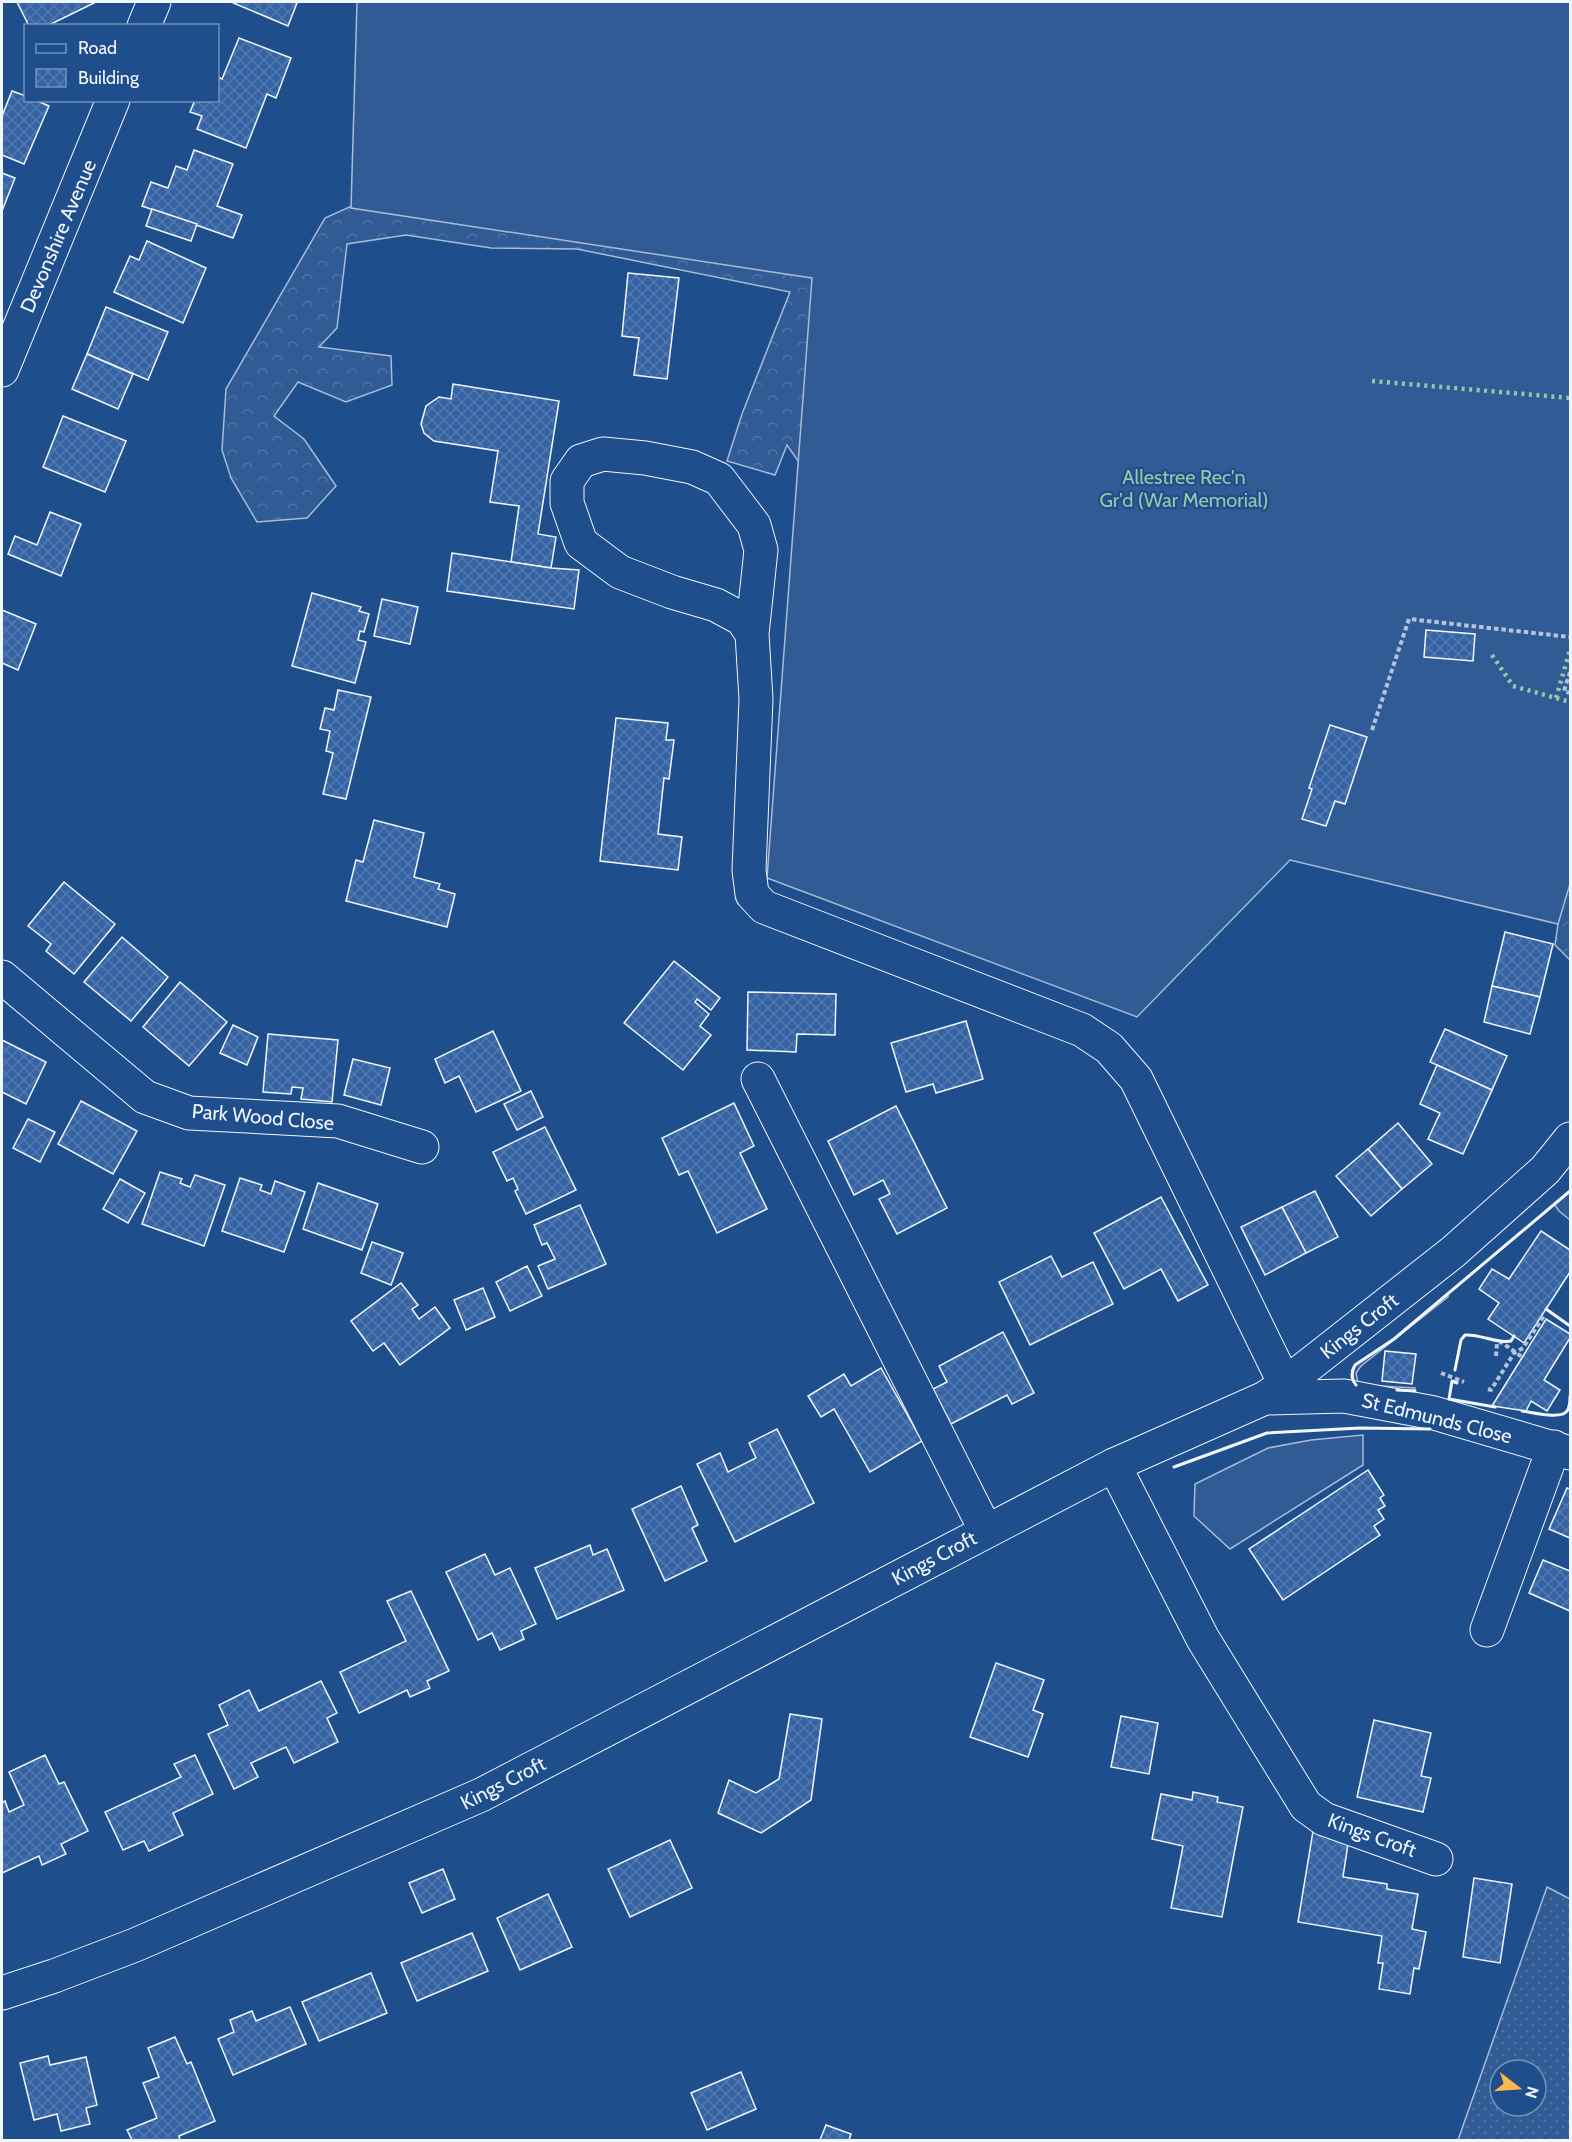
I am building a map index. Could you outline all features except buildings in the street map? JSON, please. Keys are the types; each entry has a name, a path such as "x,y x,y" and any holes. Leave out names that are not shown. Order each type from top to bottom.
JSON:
{"street":[{"path":"145,24 154,2"},
{"name":"Devonshire Avenue","path":"2,370 112,102"},
{"path":"752,634 742,619 716,605 672,592 620,572 581,543 567,503 567,481 581,462 603,454 645,458 692,467 719,479 754,525 761,550 752,634 756,699 749,870 752,894 764,907 1082,1030 1109,1048 1136,1079 1275,1391"},
{"name":"Park Wood Close","path":"2,976 145,1097 189,1113 338,1121 422,1147"},
{"name":"Kings Croft","path":"758,1079 986,1531"},
{"name":"Kings Croft","path":"2,1993 135,1945 481,1796 1114,1465 1275,1391 1453,1252 1545,1170 1570,1139"},
{"name":"St Edmunds Close","path":"1275,1391 1344,1396 1434,1413 1562,1450"},
{"path":"1486,1630 1562,1450"},
{"name":"Kings Croft","path":"1114,1465 1203,1639 1306,1806 1324,1819 1436,1859"}],"path":[{"path":"1372,730 1409,619 1570,637"},
{"path":"1570,672 1564,692 1570,693"},
{"path":"1480,1392 1485,1388 1491,1390 1514,1353 1523,1348 1545,1314"},
{"path":"1496,1356 1497,1343 1501,1342 1522,1357"},
{"path":"1441,1373 1457,1378 1472,1387"}],"green space":[{"path":"389,189 820,237 815,485 787,445 775,475 727,461 742,414 790,292 577,249 491,248 406,235 347,244 337,328 319,347 391,356 392,385 346,402 298,382 274,416 304,439 336,486 307,518 257,522 231,478 222,450 226,389 325,218"},
{"path":"1570,853 1570,960 1555,945 1558,924 1552,919"},
{"path":"1570,1191 1570,1220 1554,1204"},
{"path":"1448,1293 1448,1297 1361,1366 1356,1373 1358,1383 1362,1385 1415,1388 1415,1391 1361,1388 1354,1385 1352,1370 1355,1365 1394,1339"},
{"path":"1547,1887 1570,1899 1570,2140 1458,2140"}],"shaded area":[{"name":"Allestree Rec'n Gr'd (War Memorial)","path":"357,2 1570,2 1570,884 1558,924 1290,860 1137,1017 767,878 812,278 351,208"},
{"path":"1363,1435 1363,1465 1230,1549 1194,1516 1195,1484 1268,1448 1311,1440"}],"hedge":[{"path":"1372,381 1570,398"},
{"path":"1556,698 1570,650"},
{"path":"1492,655 1513,686 1570,702"}],"wall":[{"path":"1356,1385 1352,1375 1355,1365 1394,1339 1570,1191"},
{"path":"1546,1309 1570,1326"},
{"path":"1455,1370 1461,1340 1465,1335 1505,1342 1511,1341 1514,1336"},
{"path":"1457,1383 1452,1381 1449,1399 1495,1407"},
{"path":"1397,1390 1415,1391"},
{"path":"1522,1411 1564,1414 1569,1408 1570,1396"},
{"path":"1174,1467 1267,1433 1360,1428 1430,1429"}]}
